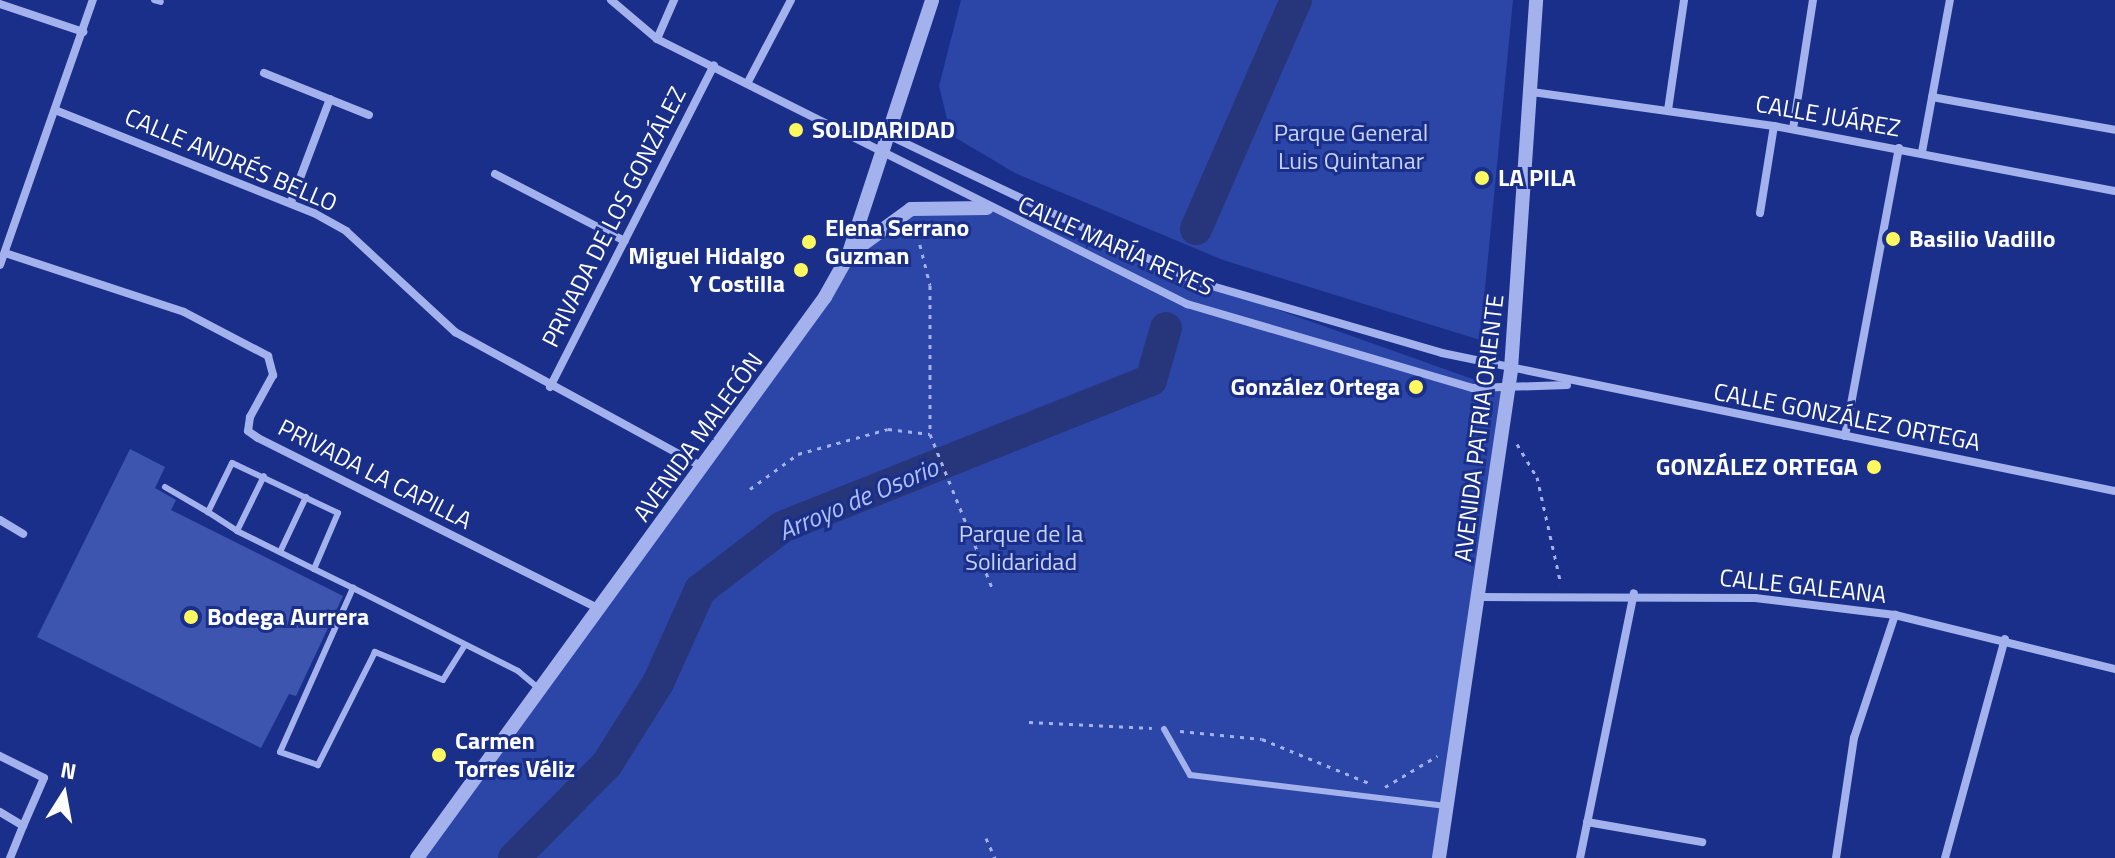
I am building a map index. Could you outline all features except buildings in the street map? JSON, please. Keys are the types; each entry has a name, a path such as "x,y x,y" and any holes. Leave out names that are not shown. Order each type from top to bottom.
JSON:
{"street":[{"path":"0,265 93,0"},
{"name":"CALLE MARÍA REYES","path":"611,0 657,39 862,136 886,142 1198,282 1511,369"},
{"path":"657,39 674,0"},
{"path":"749,80 791,0"},
{"name":"AVENIDA MALECÓN","path":"417,858 538,688 703,467 848,256 932,0"},
{"name":"AVENIDA PATRIA ORIENTE","path":"1439,858 1481,597 1509,392 1536,0"},
{"path":"1668,110 1684,0"},
{"path":"1793,129 1813,0"},
{"path":"1922,152 1950,0"},
{"path":"0,4 83,32"},
{"name":"PRIVADA DE LOS GONZÁLEZ","path":"550,387 714,65"},
{"path":"264,73 369,115"},
{"name":"CALLE JUÁREZ","path":"1532,92 1793,129 2115,191"},
{"path":"1932,97 2115,130"},
{"path":"291,202 330,99"},
{"name":"CALLE ANDRÉS BELLO","path":"55,110 291,202 346,231 455,332 550,387 703,467"},
{"path":"1760,213 1774,126"},
{"name":"CALLE MARÍA REYES","path":"862,136 886,142 987,208 1187,304 1446,381 1509,392"},
{"path":"1845,436 1899,148"},
{"path":"495,174 625,241"},
{"path":"848,256 911,209 987,208"},
{"name":"PRIVADA LA CAPILLA","path":"5,253 184,312 268,356 273,375 250,417 248,431 598,608"},
{"name":"CALLE GONZÁLEZ ORTEGA","path":"1511,369 1571,385 2115,491"},
{"name":"CALLE GONZÁLEZ ORTEGA","path":"1509,392 1571,385"},
{"path":"0,520 23,534"},
{"path":"1580,858 1634,593"},
{"name":"CALLE GALEANA","path":"1481,597 1634,593 1755,598 1895,615 2005,639 2115,669"},
{"path":"1836,858 1854,738 1895,615"},
{"path":"1945,858 2005,639"},
{"path":"0,756 44,778 10,858"},
{"path":"0,812 23,826"},
{"path":"1587,822 1702,842"}],"lane":[{"path":"208,512 232,463 306,497 340,517 314,569"},
{"path":"237,531 264,476"},
{"path":"165,487 237,531 465,645 538,688"},
{"path":"280,552 306,497"},
{"path":"353,588 280,752 318,765 375,652 443,680 465,645"},
{"path":"1164,729 1190,775 1446,806"}],"path":[{"path":"911,209 930,285 930,434 993,590"},
{"path":"1504,424 1537,477 1564,594"},
{"path":"750,489 813,450 888,429 930,434"},
{"path":"1029,722 1164,729 1262,739 1383,789 1457,743"},
{"path":"986,838 995,858"}],"green space":[{"name":"Parque General Luis Quintanar","path":"961,0 1513,0 1480,340 1223,260 1015,173 951,135 939,86"},
{"name":"Parque de la Solidaridad","path":"975,202 1509,392 1434,858 420,858 848,256 911,209"}],"waterway":[{"name":"Arroyo de Osorio","path":"1196,229 1296,0"},
{"name":"Arroyo de Osorio","path":"514,858 607,764 658,683 700,590 782,527 1151,380 1166,328"}],"place":[{"name":"SOLIDARIDAD","path":"796,130"},
{"name":"LA PILA","path":"1482,178"},
{"name":"Basilio Vadillo","path":"1893,239"},
{"name":"Elena Serrano Guzman","path":"809,242"},
{"name":"Miguel Hidalgo Y Costilla","path":"801,270"},
{"name":"González Ortega","path":"1416,387"},
{"name":"GONZÁLEZ ORTEGA","path":"1874,467"},
{"name":"Bodega Aurrera","path":"191,617"},
{"name":"Carmen Torres Véliz","path":"439,755"}]}
